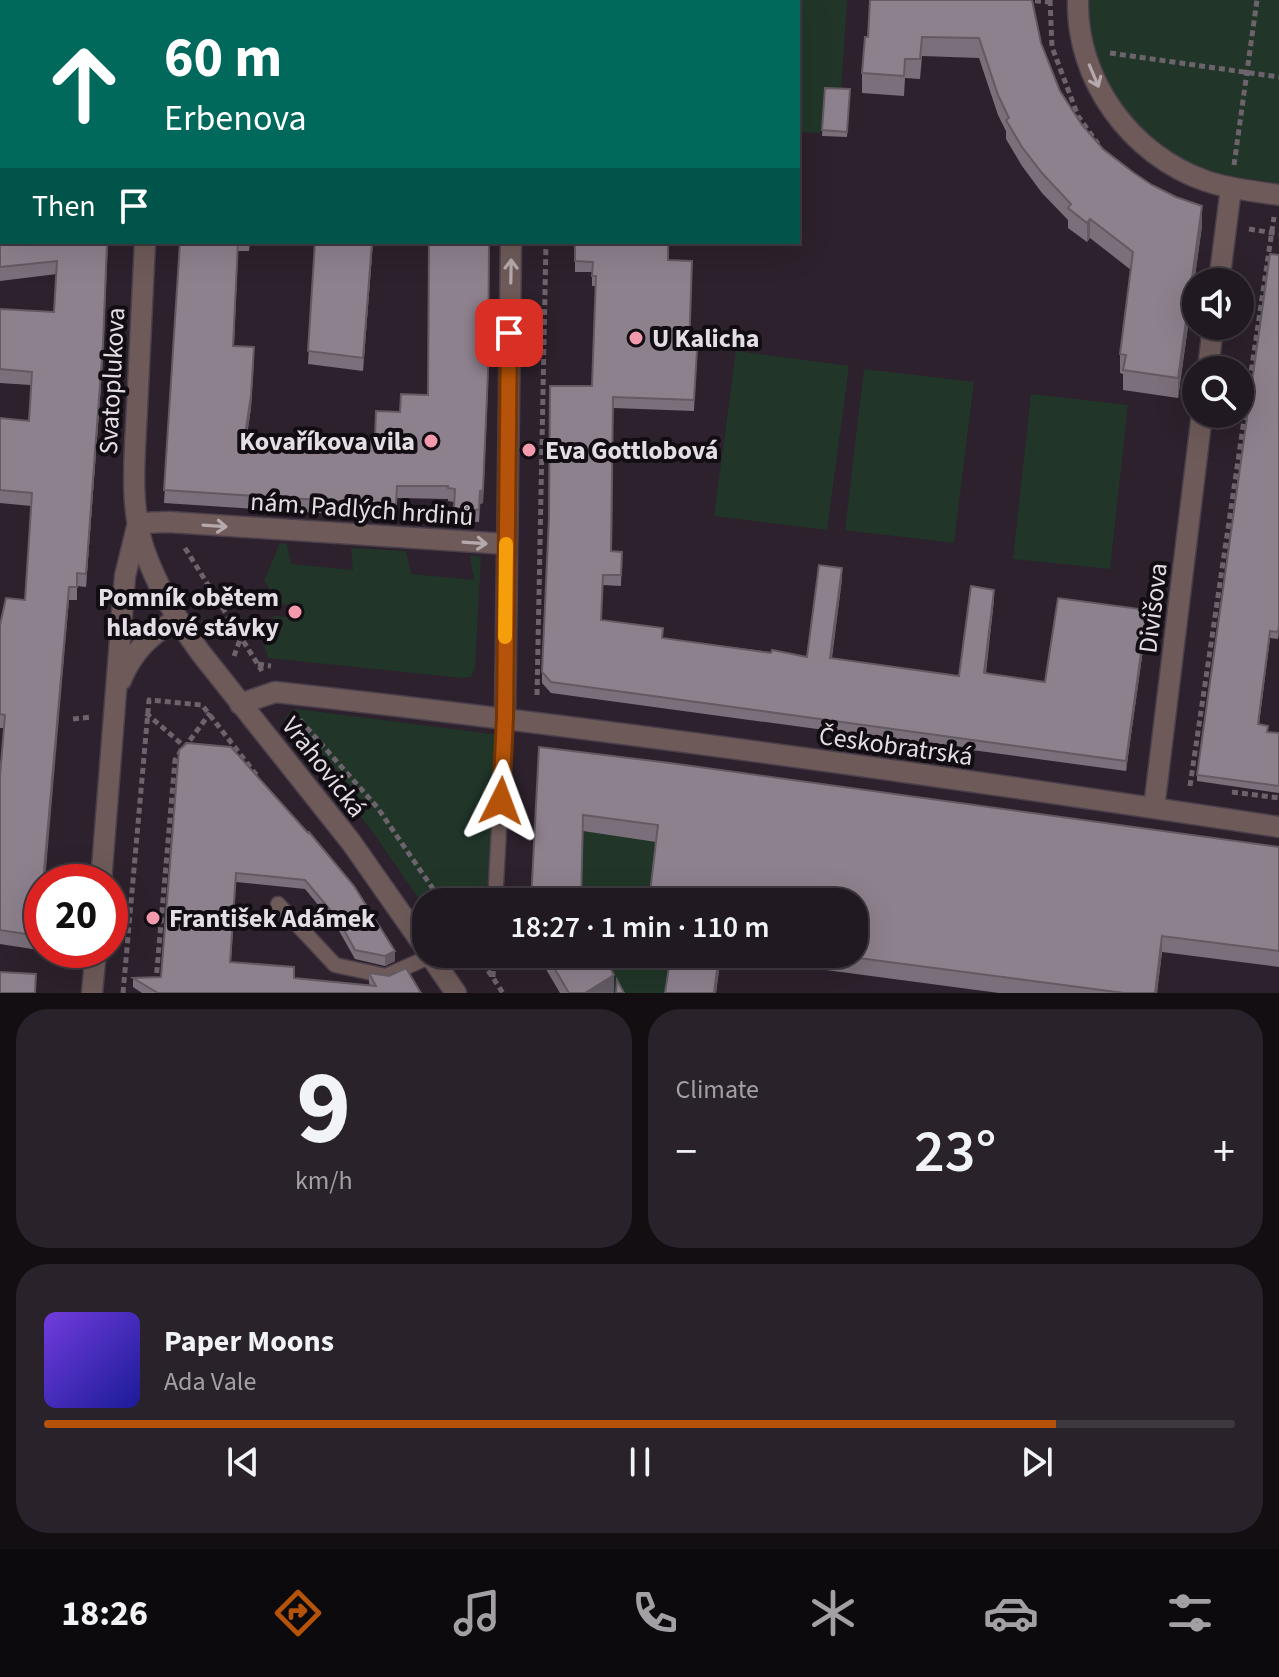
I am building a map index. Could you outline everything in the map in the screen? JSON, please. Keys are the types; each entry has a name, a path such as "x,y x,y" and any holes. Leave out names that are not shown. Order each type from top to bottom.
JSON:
{"street":[{"path":"1078,0 1086,55 1102,94 1135,138 1174,167 1224,186 1279,194"},
{"path":"1221,268 1226,224 1224,186"},
{"name":"Svatoplukova","path":"117,692 128,663 141,646 177,619 143,548 138,523 134,474 145,244"},
{"path":"506,544 511,244"},
{"name":"Divišova","path":"1154,808 1200,428"},
{"name":"nám. Padlých hrdinů","path":"138,523 169,522 506,544 505,717"},
{"name":"Svatoplukova","path":"103,864 125,576 138,523"},
{"name":"Vrahovická","path":"177,619 240,704 351,842 412,929"},
{"path":"240,704 275,692 505,717"},
{"name":"Českobratrská","path":"505,717 1279,827"},
{"path":"92,993 94,968"},
{"name":"Vrahovická","path":"439,968 456,993"}],"lane":[{"name":"nám. Padlých hrdinů","path":"496,884 505,717"},
{"path":"278,904 335,965 386,976 412,962"}],"path":[{"path":"1025,0 1050,2"},
{"path":"1224,186 1233,171 1257,0"},
{"path":"1086,55 1098,51 1279,77"},
{"path":"1190,786 1279,194"},
{"path":"1226,224 1279,234"},
{"path":"537,695 546,244"},
{"path":"258,664 273,666"},
{"path":"123,993 149,700 202,705 264,785"},
{"path":"73,719 147,713 185,747 198,748"},
{"path":"155,993 175,760 210,713"},
{"path":"225,750 239,752"},
{"path":"486,968 503,993"},
{"path":"493,968 493,978"}],"green space":[{"path":"800,0 847,0 841,93 824,92 821,133 800,132"},
{"path":"1086,0 1279,0 1279,183 1221,175 1165,153 1107,94 1088,33"},
{"path":"736,351 849,366 827,530 714,516"},
{"path":"864,369 974,382 954,543 845,530"},
{"path":"1031,394 1128,405 1110,569 1013,559"},
{"path":"280,543 287,544 291,564 353,570 351,548 406,551 411,574 474,580 470,556 481,556 475,668 471,677 268,658 262,638 274,616 303,619 303,604 274,605 272,592 264,581"},
{"path":"297,709 499,735 492,888 412,889 372,831 284,721 290,712"},
{"path":"571,828 659,840 652,888 577,888"},
{"path":"598,968 670,968 666,993 608,993"}],"building":[{"path":"870,0 1032,0 1041,43 1060,91 1082,125 1103,149 1134,173 1176,197 1202,206 1193,268 1182,268 1183,340 1178,378 1123,370 1126,355 1120,354 1133,252 1090,219 1087,223 1068,208 1071,204 1022,147 1006,120 1009,118 979,38 922,37 920,59 905,59 904,76 862,73 865,37 868,37"},
{"path":"825,88 850,89 847,132 822,130"},
{"path":"0,244 107,244 103,344 86,574 77,573 77,587 69,587 45,864 24,864 24,934 0,930 0,776 5,715 0,714 0,625 6,598 25,600 32,493 0,490 0,418 29,421 32,372 0,369 0,309 54,312 57,261 0,267"},
{"path":"180,244 238,244 233,346 254,347 245,435 308,441 309,434 375,438 376,411 400,412 401,394 428,395 429,244 489,244 488,371 483,490 480,491 479,510 454,508 455,489 448,486 397,486 396,505 164,490"},
{"path":"315,244 372,244 363,358 308,351"},
{"path":"575,244 668,244 668,260 692,261 689,350 697,350 694,400 613,397 611,551 622,552 621,575 603,575 601,620 663,628 662,638 807,657 819,565 842,568 830,658 959,676 971,586 994,590 984,673 1045,682 1058,598 1147,610 1126,761 551,682 542,672 549,518 550,386 592,386 596,276 592,276 593,262 575,261"},
{"path":"1270,254 1279,255 1279,625 1278,632 1270,631 1258,724 1268,726 1267,732 1279,733 1279,786 1197,775 1246,428 1254,428 1254,368"},
{"path":"187,743 231,747 354,886 395,951 385,956 355,950 338,919 305,880 236,873 230,962 294,967 294,978 376,986 369,973 389,976 406,968 421,993 158,993 133,978 161,977 179,750"},
{"path":"539,747 1279,847 1279,951 1162,936 1155,993 1124,993 868,959 868,888 651,888 658,825 583,815 581,888 532,888"},
{"path":"554,968 610,968 614,975 585,993 569,993"},
{"path":"669,968 717,968 714,993 665,993"},
{"path":"0,972 36,974 35,993 0,993"},
{"path":"617,980 624,993 616,993"}],"slow traffic":[{"path":"505,637 506,544"}],"place":[{"name":"U Kalicha","path":"636,338"},
{"name":"Kovaříkova vila","path":"431,441"},
{"name":"Eva Gottlobová","path":"529,450"},
{"name":"Pomník obětem hladové stávky","path":"295,612"},
{"name":"František Adámek","path":"153,918"}],"route":[{"path":"501,801 505,717 509,333"}]}
